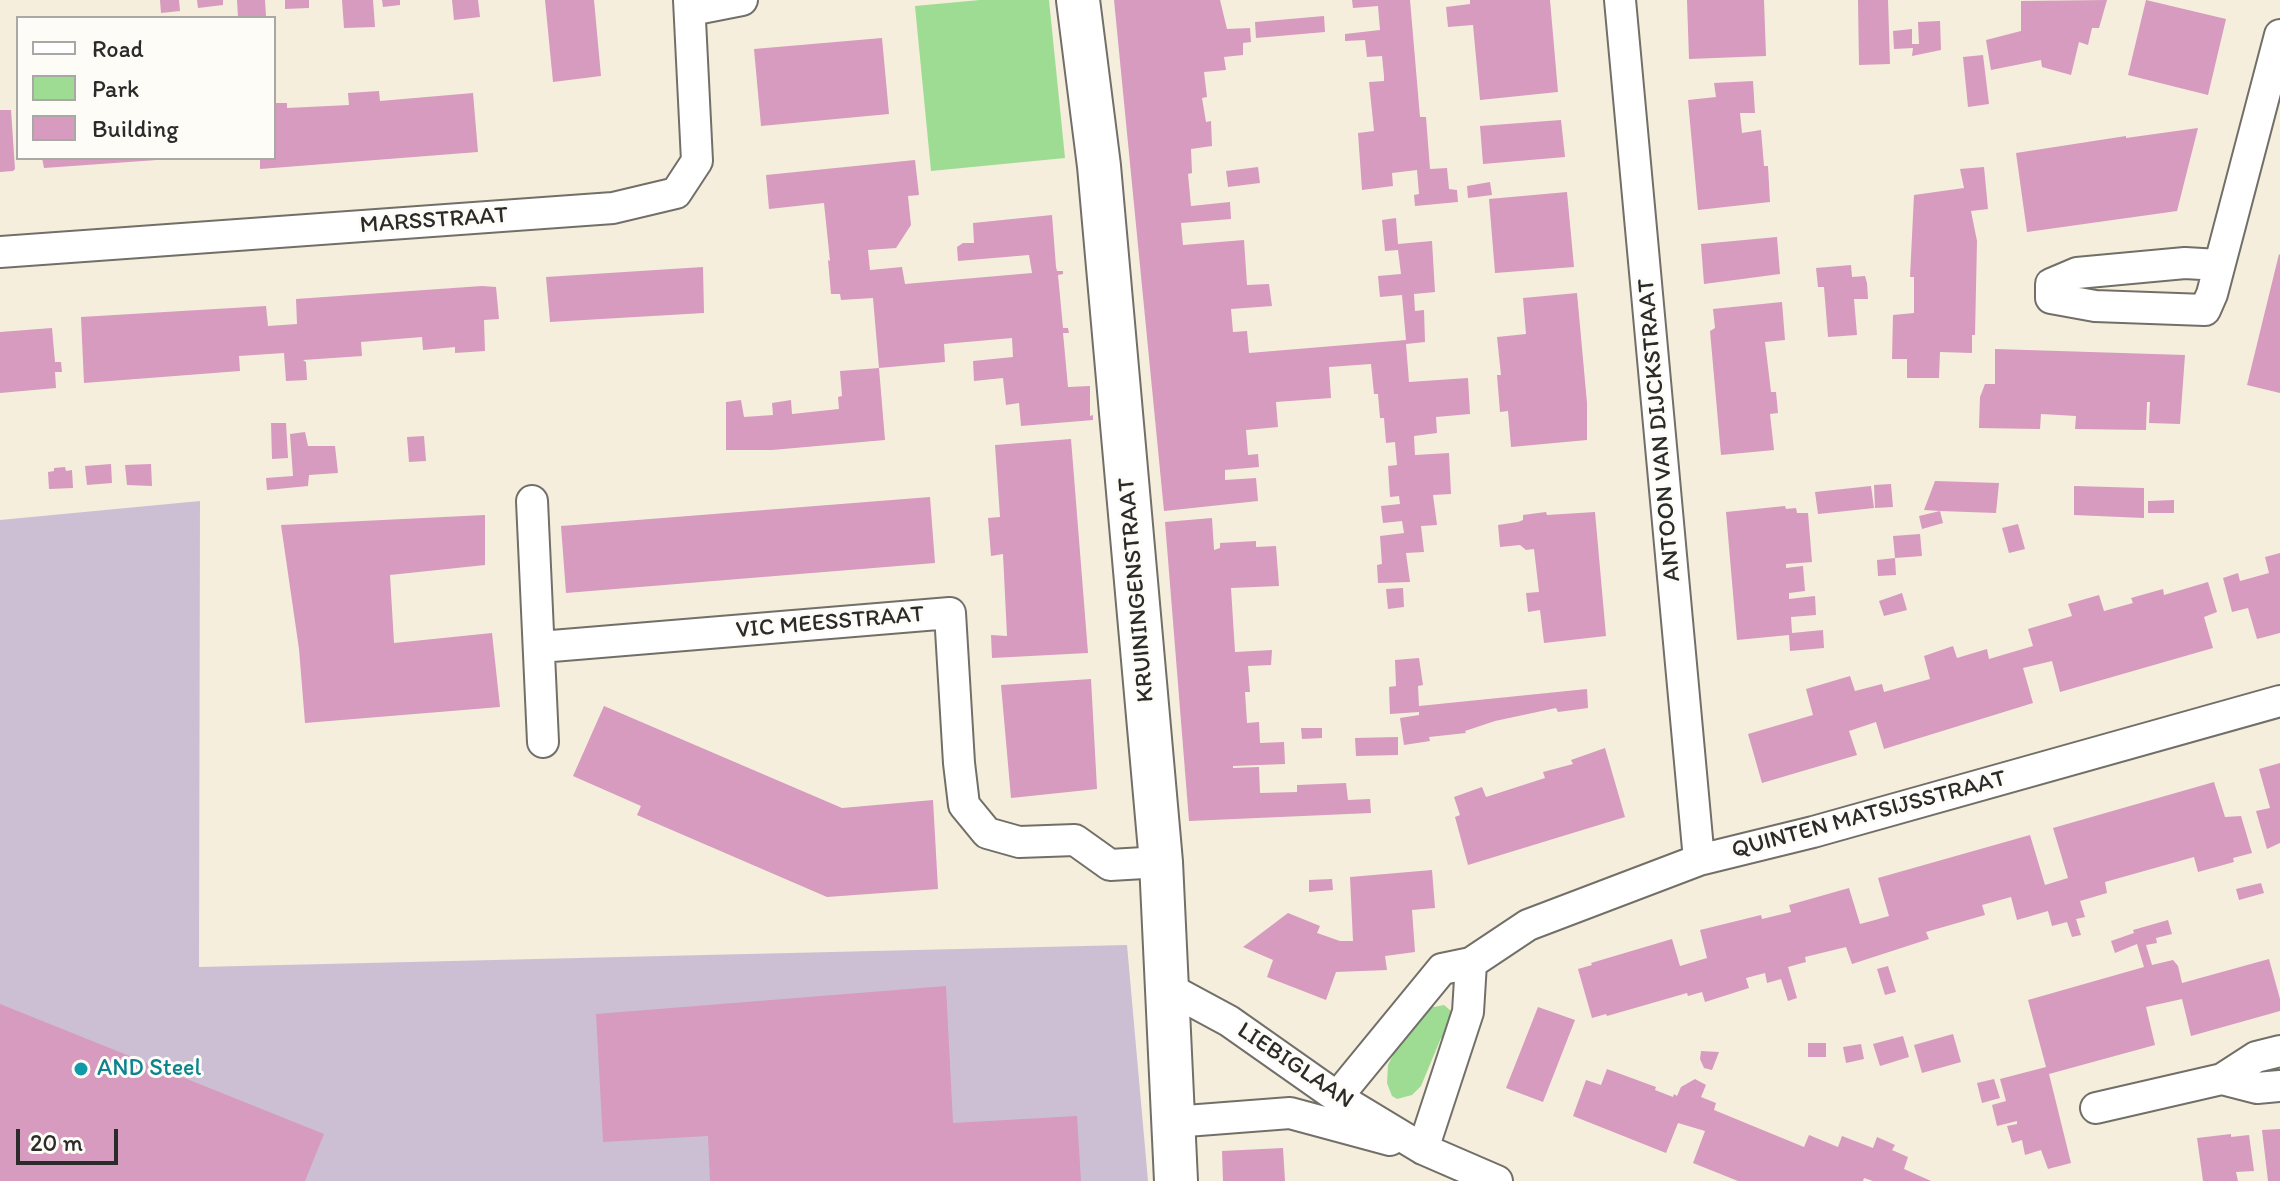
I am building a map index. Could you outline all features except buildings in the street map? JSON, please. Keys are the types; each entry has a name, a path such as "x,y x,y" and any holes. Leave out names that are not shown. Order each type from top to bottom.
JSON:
{"street":[{"name":"MARSSTRAAT","path":"0,252 613,208 676,193 697,161 690,5 742,0"},
{"name":"KRUININGENSTRAAT","path":"1078,0 1102,198 1161,862 1176,1181"},
{"name":"ANTOON VAN DIJCKSTRAAT","path":"1620,0 1699,860"},
{"path":"2219,265 2185,263 2077,273 2051,284 2051,298 2095,306 2205,310 2212,294 2280,35"},
{"path":"532,501 543,742"},
{"name":"VIC MEESSTRAAT","path":"540,647 950,613 964,805 987,833 1019,842 1075,840 1110,865 1161,862"},
{"name":"QUINTEN MATSIJSSTRAAT","path":"1337,1097 1442,969 1471,963 1528,925 1699,860 1813,832 2280,701"},
{"path":"1423,1149 1468,1012 1471,963"},
{"name":"LIEBIGLAAN","path":"1166,987 1229,1021 1337,1097 1423,1149 1497,1181"},
{"path":"2096,1108 2222,1079 2256,1057 2280,1051"},
{"path":"2222,1079 2257,1088 2280,1086"},
{"name":"LIEBIGLAAN","path":"1173,1122 1290,1113 1423,1149"}],"shaded area":[{"path":"200,501 199,967 1127,945 1148,1181 0,1181 0,520"}],"green space":[{"path":"980,0 1049,0 1065,158 931,171 915,6"},
{"path":"1428,1002 1434,1007 1444,1005 1457,1016 1448,1038 1441,1038 1421,1086 1412,1095 1397,1099 1392,1096 1387,1083 1388,1065 1398,1045 1417,1023 1412,1017"}],"place":[{"name":"AND Steel","path":"81,1069"}]}
